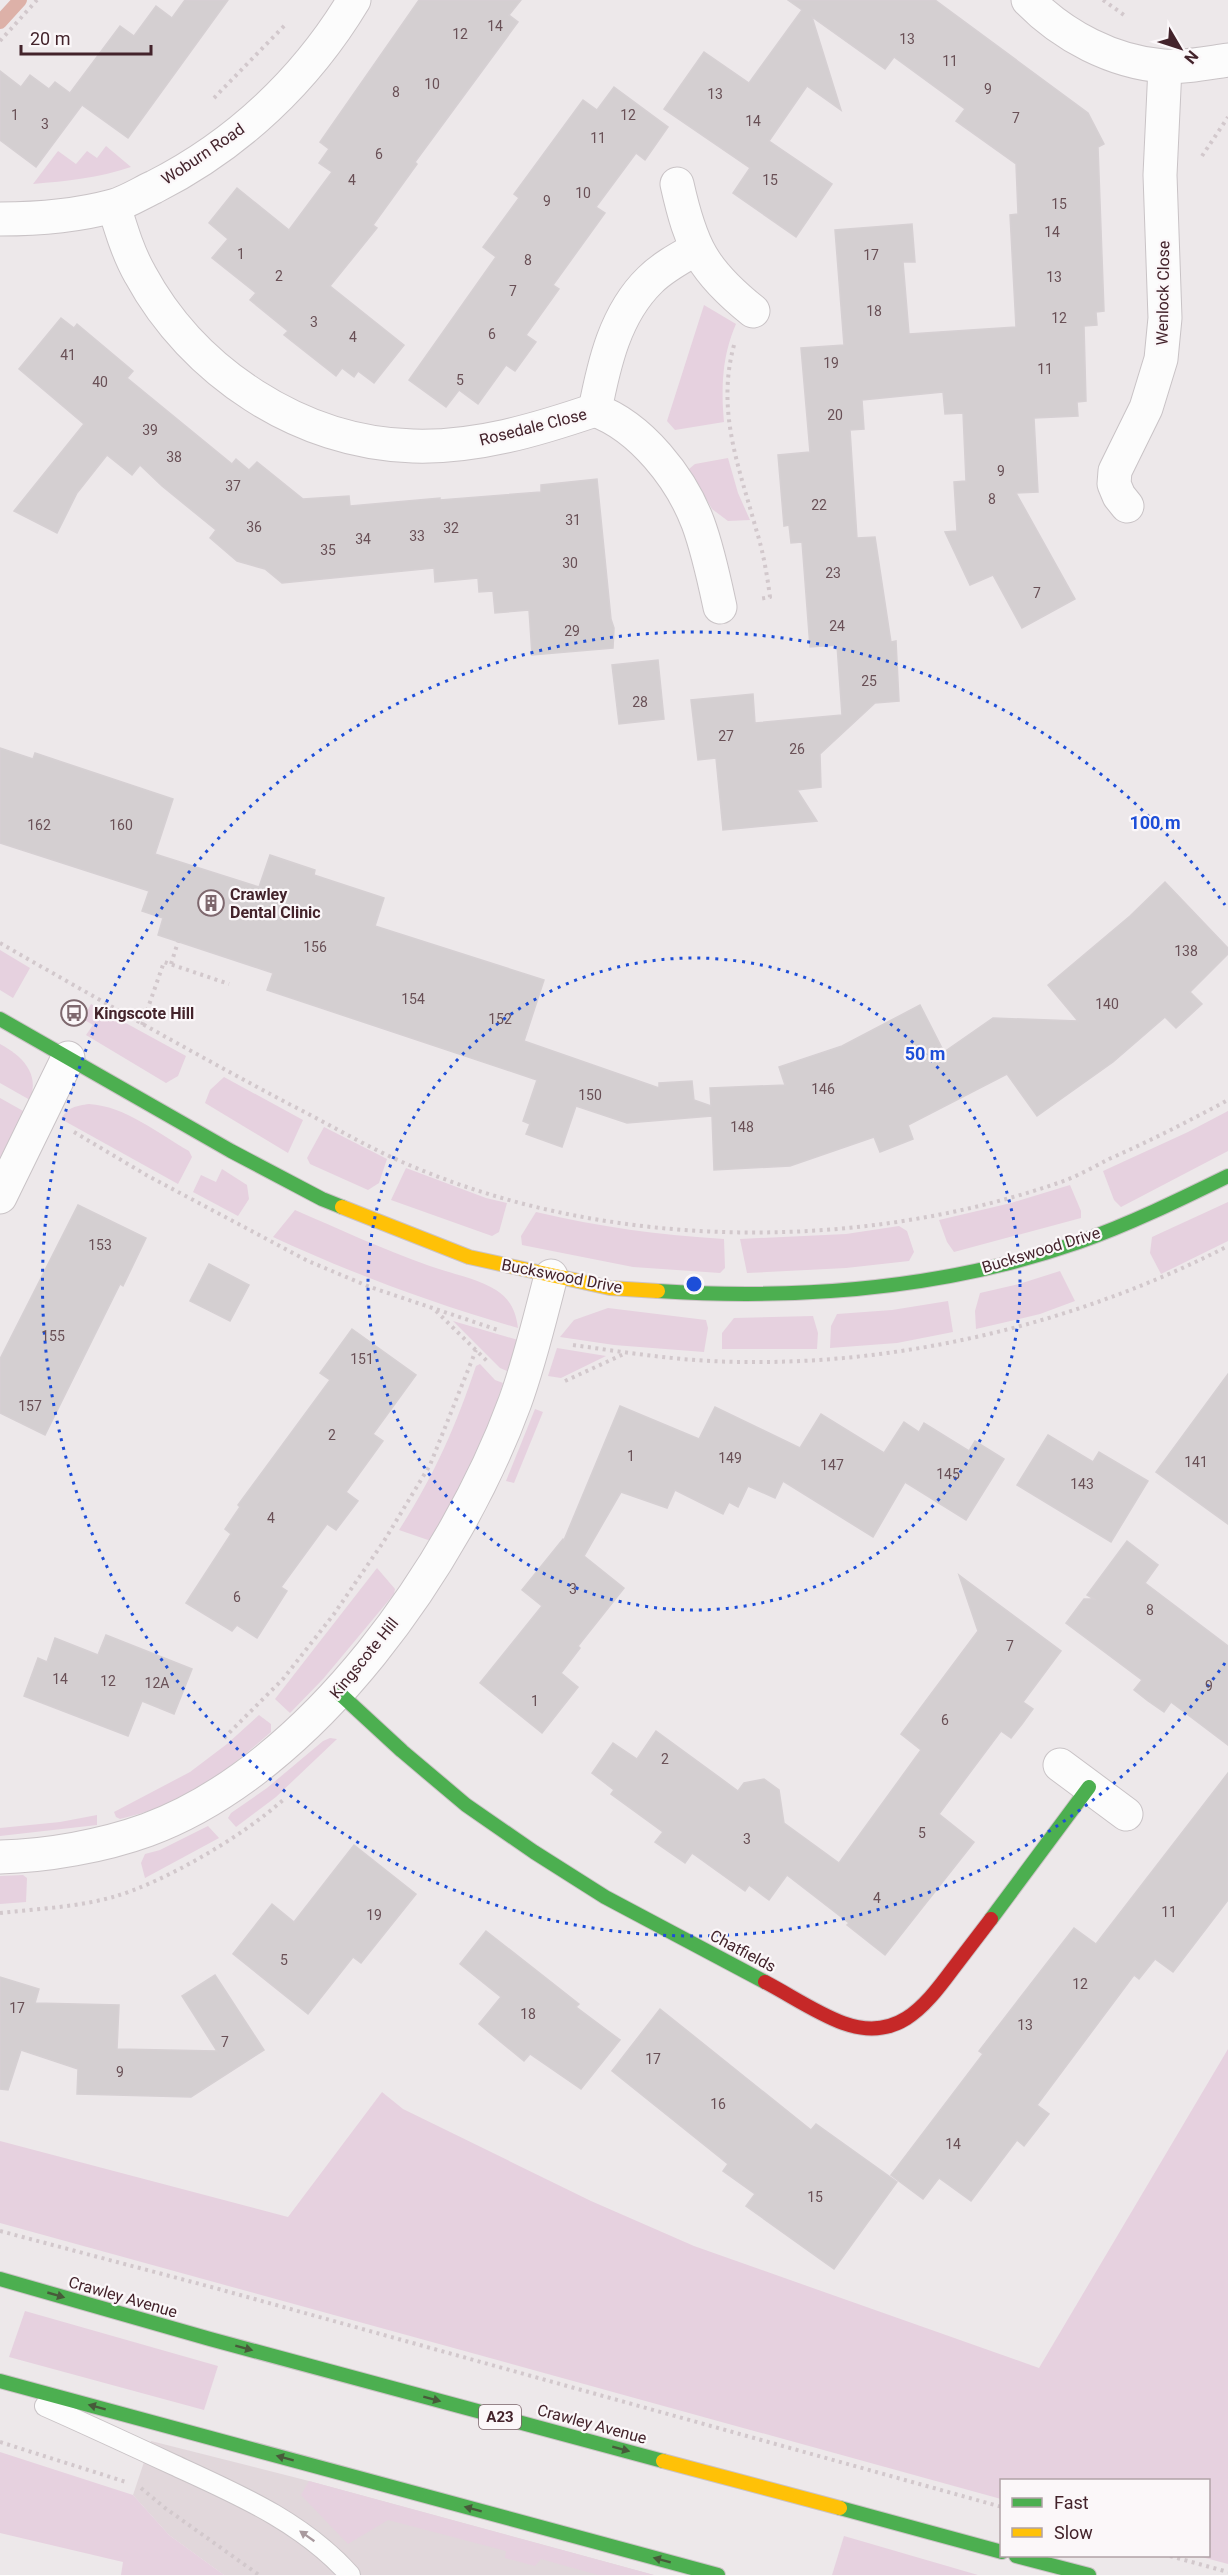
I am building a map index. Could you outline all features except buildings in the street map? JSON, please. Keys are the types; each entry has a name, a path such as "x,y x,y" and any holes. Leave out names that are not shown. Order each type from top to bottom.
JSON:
{"street":[{"name":"Woburn Road","path":"0,219 56,217 114,206 175,176 218,148 262,114 326,44 354,0"},
{"path":"1028,0 1039,12 1074,36 1119,59 1165,66 1228,60"},
{"name":"Wenlock Close","path":"1127,506 1119,496 1114,484 1115,471 1146,408 1161,359 1163,339 1165,269 1160,175 1165,66"},
{"path":"677,184 688,230 696,249 717,279 753,311"},
{"name":"Rosedale Close","path":"114,206 124,239 139,273 155,300 190,343 226,376 252,394 278,410 310,425 344,436 379,443 413,446 453,445 492,440 595,410 612,417 643,441 686,499 705,543 720,607"},
{"name":"Rosedale Close","path":"595,410 605,365 621,319 636,295 651,279 696,249"},
{"name":"Buckswood Drive","path":"0,1019 231,1151 322,1199 469,1257 610,1288 718,1296 816,1293 904,1284 985,1269 1078,1242 1166,1206 1228,1176"},
{"path":"0,1197 68,1058"},
{"name":"Kingscote Hill","path":"0,1857 58,1851 147,1830 203,1804 252,1773 338,1692 415,1593 451,1537 484,1476 518,1395 551,1276"},
{"name":"Chatfields","path":"338,1692 402,1751 466,1805 596,1891 843,2024 878,2030 907,2021 929,2001 1089,1787"},
{"path":"1060,1765 1126,1814"},
{"name":"Crawley Avenue","path":"0,2279 222,2342 1000,2551"},
{"path":"0,2383 718,2575"},
{"path":"1020,2557 1089,2575"}],"lane":[{"path":"0,2383 276,2515 332,2555 350,2575"}],"path":[{"path":"0,41 37,0"},
{"path":"720,607 770,597 765,561 738,473 728,427 727,394 733,347 739,332 753,311"},
{"path":"171,964 178,942"},
{"path":"0,943 142,1025 390,1157 488,1194 590,1220 714,1233 848,1230 953,1214 1058,1184 1179,1127 1228,1100"},
{"path":"142,1025 164,962 229,984"},
{"path":"221,1741 283,1679 334,1614 384,1541 430,1465 476,1350"},
{"path":"0,2231 215,2288 1000,2506"},
{"path":"0,2442 128,2482"},
{"path":"138,2486 259,2575"},
{"path":"1174,2557 1228,2572"}],"shaded area":[{"path":"106,146 131,167 94,176 33,184 58,151 76,164 87,151 97,158"},
{"path":"704,305 736,324 725,360 724,422 675,430 667,421"},
{"path":"728,458 738,493 750,520 728,521 712,509 689,469 695,464"},
{"path":"0,950 30,968 13,998 0,990"},
{"path":"91,1004 186,1056 178,1076 166,1083 86,1035 93,1025 83,1019"},
{"path":"0,1044 27,1066 33,1082 30,1100 0,1083"},
{"path":"224,1077 303,1120 288,1153 205,1103 210,1090"},
{"path":"0,1098 25,1112 0,1162"},
{"path":"89,1104 129,1115 189,1151 192,1157 178,1184 61,1119 73,1108"},
{"path":"1228,1111 1228,1151 1121,1207 1114,1200 1103,1171"},
{"path":"324,1127 387,1159 379,1183 368,1190 310,1164 307,1158"},
{"path":"406,1168 486,1198 507,1203 499,1232 492,1236 391,1200"},
{"path":"222,1169 247,1185 249,1199 238,1216 193,1192 201,1175 216,1182"},
{"path":"1070,1185 1081,1211 1081,1218 954,1252 947,1242 939,1220 1011,1203"},
{"path":"1228,1202 1228,1241 1161,1274 1150,1253 1152,1237"},
{"path":"295,1210 427,1265 488,1286 509,1301 516,1316 518,1328 394,1287 273,1237"},
{"path":"536,1212 630,1230 724,1239 725,1268 720,1273 633,1267 522,1245 521,1236"},
{"path":"899,1226 907,1231 914,1252 909,1261 846,1268 747,1273 740,1239 846,1234"},
{"path":"1060,1271 1075,1301 1040,1314 976,1329 975,1311 980,1293"},
{"path":"948,1301 953,1332 897,1343 830,1348 831,1326 837,1314 892,1310"},
{"path":"608,1308 706,1320 708,1328 704,1352 614,1345 560,1337 574,1320"},
{"path":"813,1316 818,1333 817,1349 722,1349 722,1333 734,1318"},
{"path":"453,1321 518,1340 507,1371 500,1368"},
{"path":"557,1348 606,1356 561,1378 548,1376"},
{"path":"480,1364 495,1380 503,1383 486,1435 431,1541 399,1530 433,1470 452,1430 476,1366"},
{"path":"535,1409 543,1412 514,1483 506,1481"},
{"path":"377,1568 395,1589 394,1594 323,1679 290,1713 275,1699"},
{"path":"259,1715 271,1724 271,1732 205,1784 160,1807 120,1819 116,1817 114,1812 190,1772 227,1744"},
{"path":"330,1738 337,1739 276,1797 236,1827 228,1818 231,1813 267,1788 323,1741"},
{"path":"97,1815 97,1825 0,1836 0,1828 60,1822"},
{"path":"208,1826 219,1838 145,1878 141,1863 145,1854 160,1850"},
{"path":"23,1875 27,1878 26,1902 0,1904 0,1876"},
{"path":"1228,2049 1228,2564 1202,2557 1210,2557 1210,2479 1000,2479 1000,2499 0,2223 0,2141 288,2217 382,2092 403,2109 591,2201 694,2246 1039,2368"},
{"path":"25,2311 218,2366 204,2410 9,2357"},
{"path":"151,2441 309,2481 654,2575 224,2575 169,2535 133,2495"},
{"path":"0,2452 133,2495 169,2535 224,2575 121,2575 123,2562 0,2533"},
{"path":"309,2481 654,2575 598,2575 541,2559 535,2566 505,2558 506,2551 388,2520 348,2544 301,2495"},
{"path":"844,2536 978,2575 832,2575"}],"waterway":[{"path":"0,22 20,0"}],"traffic: fast":[{"path":"0,1019 231,1151 322,1199 342,1207"},
{"path":"658,1291 764,1294 818,1292 924,1281 976,1271 1028,1258 1098,1235 1228,1176"},
{"path":"338,1692 402,1751 466,1805 534,1852 605,1897 765,1982"},
{"path":"991,1919 1089,1787"},
{"path":"0,2279 210,2339 663,2461"},
{"path":"0,2381 718,2575"},
{"path":"840,2508 1000,2551"},
{"path":"1020,2557 1089,2575"}],"traffic: slow":[{"path":"342,1207 469,1257 610,1288 658,1291"},
{"path":"663,2461 840,2508"}],"traffic: jam":[{"path":"765,1982 843,2023 862,2028 893,2025 919,2009 991,1919"}],"place":[{"name":"Crawley Dental Clinic","path":"211,903"},
{"name":"Kingscote Hill","path":"74,1013"}]}
